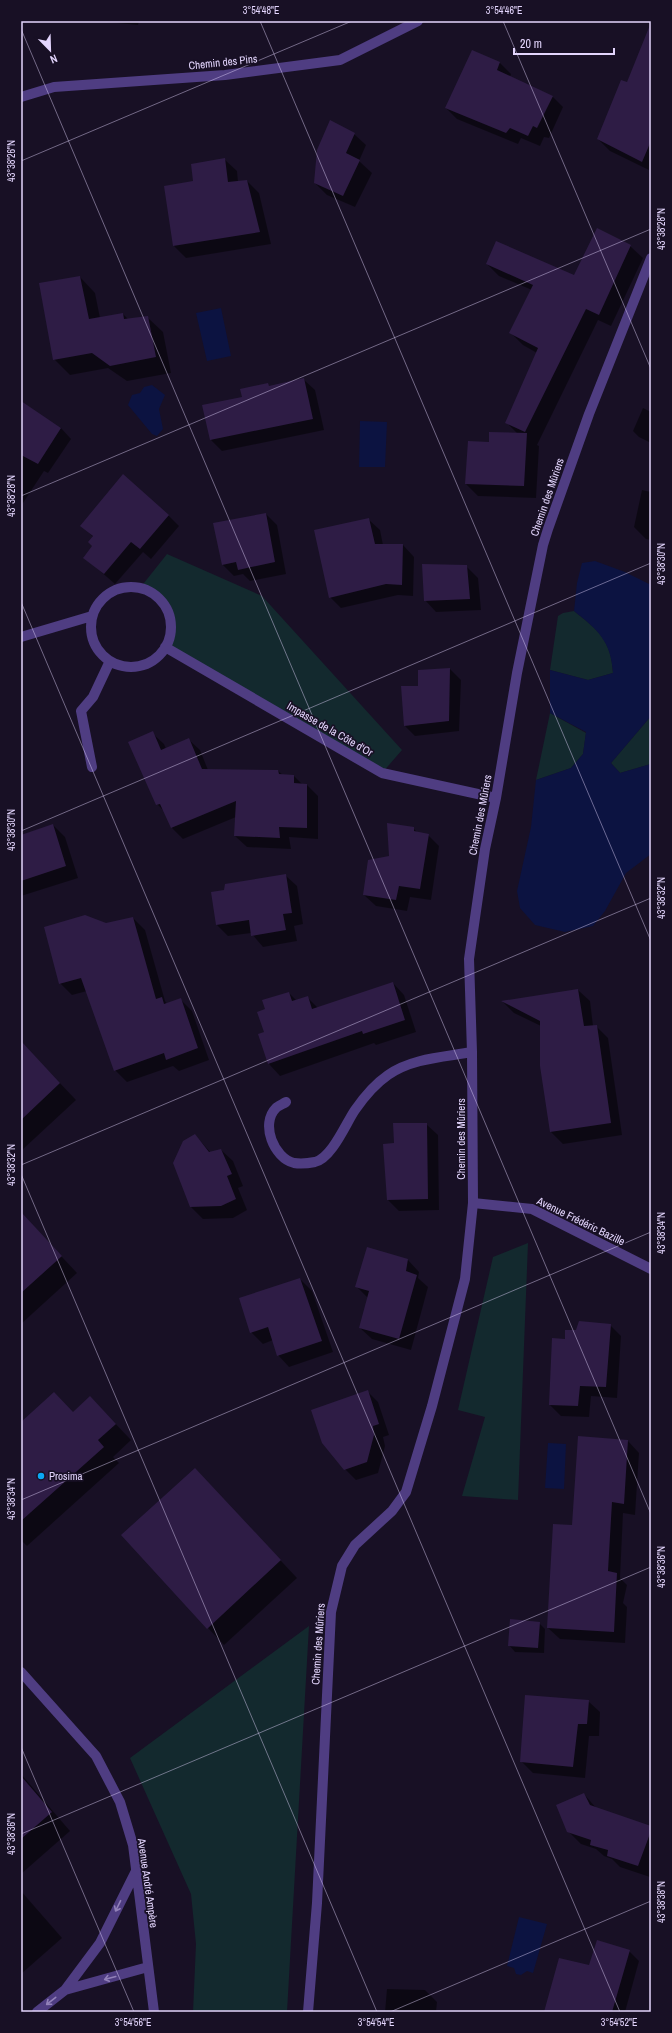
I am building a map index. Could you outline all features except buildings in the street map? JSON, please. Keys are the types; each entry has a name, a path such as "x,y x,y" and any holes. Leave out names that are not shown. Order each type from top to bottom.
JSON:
{"street":[{"name":"Chemin des Pins","path":"21,98 54,87 226,76 340,60 418,21"},
{"name":"Chemin des Mûriers","path":"308,2012 317,1903 331,1612 342,1566 355,1545 392,1511 406,1492 432,1406 466,1279 473,1203 472,1052 469,959 485,849 496,798 517,673 543,545 589,414 651,258"},
{"path":"128,587 140,588 152,593 162,602 169,614 171,625 170,637 166,647 158,657 146,664 134,667 121,666 110,661 100,653 94,642 91,629 92,616 106,596 116,590 128,587"},
{"path":"21,637 92,616"},
{"name":"Impasse de la Côte d'Or","path":"166,647 382,773 496,798"},
{"path":"92,767 81,711 93,697 110,661"},
{"path":"286,1102 275,1109 269,1125 271,1140 280,1155 294,1163 317,1162 329,1153 355,1110 372,1087 389,1074 415,1062 472,1052"},
{"name":"Avenue Frédéric Bazille","path":"473,1203 532,1209 651,1269"},
{"name":"Avenue André Ampère","path":"21,1672 96,1756 120,1802 133,1845 154,2012"},
{"path":"37,2012 65,1990 100,1943 136,1871"},
{"path":"65,1990 148,1967"}],"green space":[{"path":"167,554 262,596 402,750 382,773 165,647 170,628 167,611 157,598 140,588"},
{"path":"574,611 590,624 602,637 610,652 613,673 588,680 550,670 558,616 563,613"},
{"path":"550,713 586,733 583,754 571,768 536,780"},
{"path":"651,716 651,764 620,773 611,763"},
{"path":"528,1243 518,1500 462,1496 485,1417 458,1410 493,1257"},
{"path":"309,1626 287,2012 193,2012 196,1944 191,1894 130,1758"}],"shaded area":[{"path":"221,308 231,356 207,361 196,313"},
{"path":"152,385 165,395 159,409 163,429 157,436 152,434 128,405 132,395 140,393 144,387"},
{"path":"360,421 387,422 385,467 359,467"},
{"path":"595,561 625,572 651,585 651,716 611,763 620,773 651,764 651,854 626,873 605,911 593,926 565,932 535,925 520,908 517,891 531,827 536,780 571,768 583,754 586,732 550,713 550,670 588,680 613,673 609,652 602,637 590,624 574,611 577,583 582,563"},
{"path":"548,1443 566,1444 564,1489 545,1488"},
{"path":"519,1917 547,1924 533,1973 527,1971 521,1975 516,1974 514,1968 507,1966"}],"place":[{"name":"Prosima","path":"41,1476"}]}
